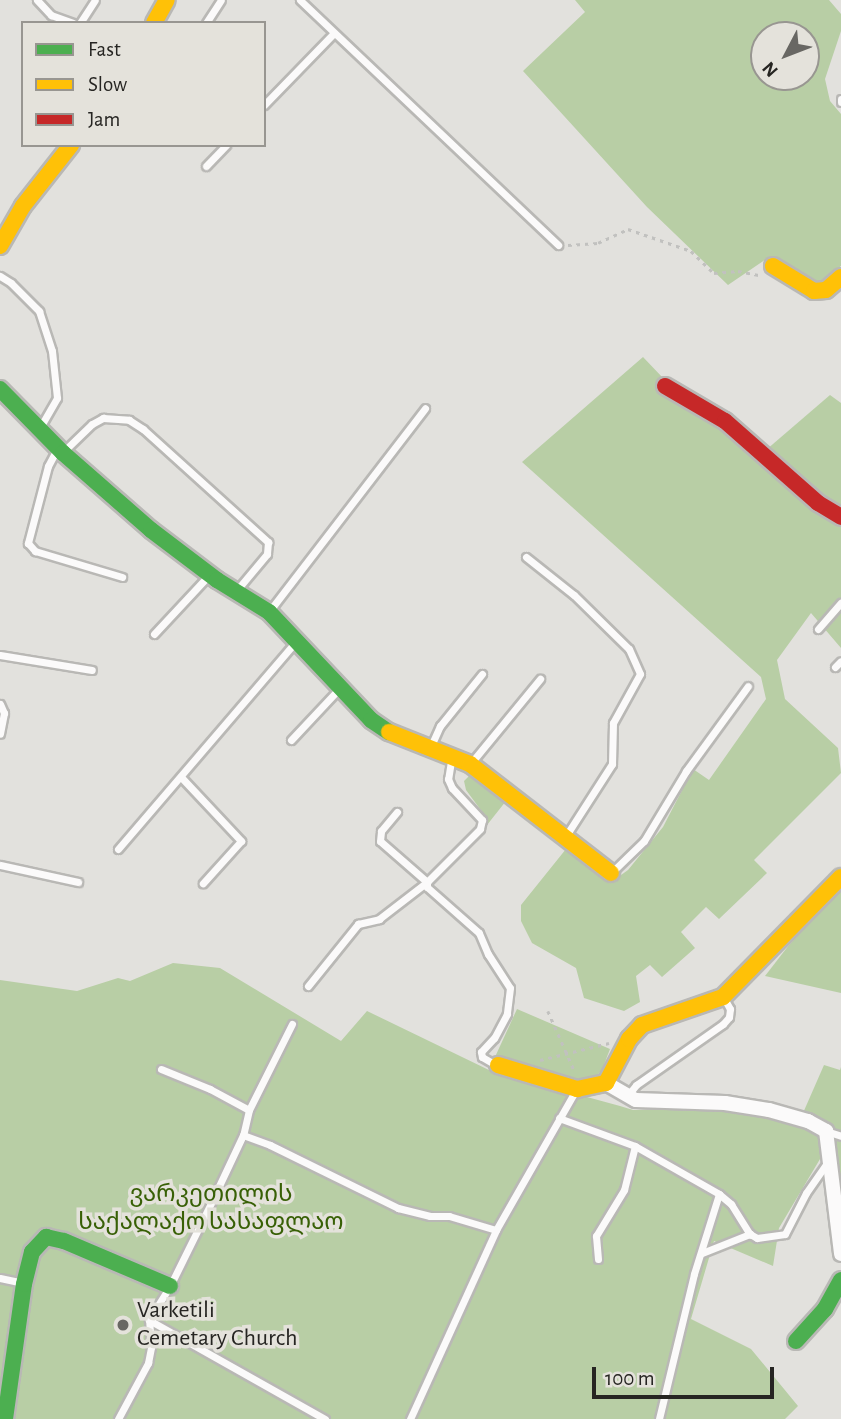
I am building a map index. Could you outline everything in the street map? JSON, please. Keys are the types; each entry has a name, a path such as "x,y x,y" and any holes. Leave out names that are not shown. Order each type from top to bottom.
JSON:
{"street":[{"path":"155,21 167,0"},
{"path":"2,236 69,147"},
{"path":"773,266 814,291 826,290 841,277"},
{"path":"665,386 725,421 818,503 841,517"},
{"path":"0,389 60,451 151,530 210,575 268,612 371,720 396,736 470,764 611,873"},
{"path":"606,1083 629,1039 642,1025 723,997 841,877"},
{"path":"498,1065 579,1088 606,1083 627,1096 652,1103 725,1103 769,1110 808,1121 826,1131 841,1254"},
{"path":"5,1419 23,1284 32,1252 46,1237 64,1241 170,1286"},
{"path":"796,1341 825,1309 841,1280"}],"lane":[{"path":"37,0 51,15 68,21"},
{"path":"80,21 94,0"},
{"path":"207,21 221,0"},
{"path":"300,0 558,245"},
{"path":"266,103 334,33"},
{"path":"206,166 224,147"},
{"path":"0,276 32,302 44,325 52,351 57,398 40,429"},
{"path":"268,612 425,408"},
{"path":"122,577 35,551 28,543 48,466 60,451 103,418 129,420 144,429 268,542 267,554 236,592"},
{"path":"526,557 574,595 629,649 640,674 614,723 612,764 564,838"},
{"path":"154,634 210,575"},
{"path":"818,629 841,603"},
{"path":"118,849 297,641"},
{"path":"0,655 92,670"},
{"path":"430,750 440,726 482,674"},
{"path":"470,764 540,679"},
{"path":"611,873 644,841 686,771 748,686"},
{"path":"291,740 340,687"},
{"path":"0,704 4,713 0,734"},
{"path":"308,986 358,924 379,919 427,882 480,829 482,820 452,788 448,779 452,757"},
{"path":"181,776 242,841 203,883"},
{"path":"397,812 380,831 380,841 427,882 430,891 479,933 492,961 510,988 507,1014 481,1052 487,1062 498,1065"},
{"path":"0,866 78,882"},
{"path":"627,1096 636,1085 723,1024 729,1017 730,1009 723,997"},
{"path":"118,1419 148,1363 151,1348 149,1320 170,1286 243,1135 249,1110 292,1024"},
{"path":"161,1069 210,1089 249,1110"},
{"path":"410,1419 496,1230 559,1118 579,1088"},
{"path":"559,1118 635,1146 719,1194 731,1204 750,1234 757,1238 785,1234 792,1227 806,1193 828,1161"},
{"path":"826,1131 841,1136"},
{"path":"243,1135 270,1144 398,1208 429,1216 449,1216 496,1230"},
{"path":"598,1259 596,1236 624,1190 635,1146"},
{"path":"659,1419 719,1194"},
{"path":"701,1254 750,1234"},
{"path":"0,1278 23,1284"},
{"path":"149,1320 325,1419"}],"path":[{"path":"558,245 598,243 628,229 691,251 714,273 738,271 760,275 773,266"},
{"path":"548,1011 579,1088"},
{"path":"531,1062 629,1039"}],"green space":[{"path":"575,0 829,0 841,14 841,31 825,79 830,101 841,114 841,266 819,283 769,257 728,285 647,207 523,71 585,12"},
{"path":"643,357 663,378 841,524 841,648 811,613 777,660 785,699 838,748 841,773 754,860 767,873 719,919 706,907 681,932 695,948 662,977 650,965 636,976 640,1002 624,1011 584,998 576,968 532,943 521,921 521,905 566,849 610,883 628,870 663,827 693,769 709,780 766,699 761,677 522,462"},
{"path":"830,395 841,403 841,512 766,450"},
{"path":"469,776 506,801 487,825 483,813 466,790 464,781"},
{"path":"841,888 841,993 765,976 789,945"},
{"name":"ვარკეთილის საქალაქო სასაფლაო","path":"173,963 220,968 341,1041 367,1011 491,1071 633,1110 722,1108 767,1114 807,1127 821,1136 823,1154 779,1228 773,1266 714,1241 691,1319 751,1349 798,1406 785,1419 0,1419 0,980 77,991 118,978 130,981"},
{"path":"517,1009 610,1049 602,1070 595,1078 578,1083 495,1057"},
{"path":"824,1065 840,1070 841,1067 841,1197 834,1126 803,1113"}],"traffic: fast":[{"path":"0,389 63,453 151,530 217,580 269,612 371,720 389,732"},
{"path":"5,1419 24,1284 32,1252 46,1237 64,1241 170,1286"},
{"path":"796,1341 825,1309 841,1280"}],"traffic: slow":[{"path":"155,21 167,0"},
{"path":"0,246 23,206 69,147"},
{"path":"773,266 814,291 826,290 841,277"},
{"path":"389,732 470,764 611,873"},
{"path":"498,1065 577,1089 606,1083 629,1039 642,1025 723,997 841,877"}],"traffic: jam":[{"path":"665,386 725,421 818,503 841,517"}],"place":[{"name":"Varketili Cemetary Church","path":"123,1325"}]}
